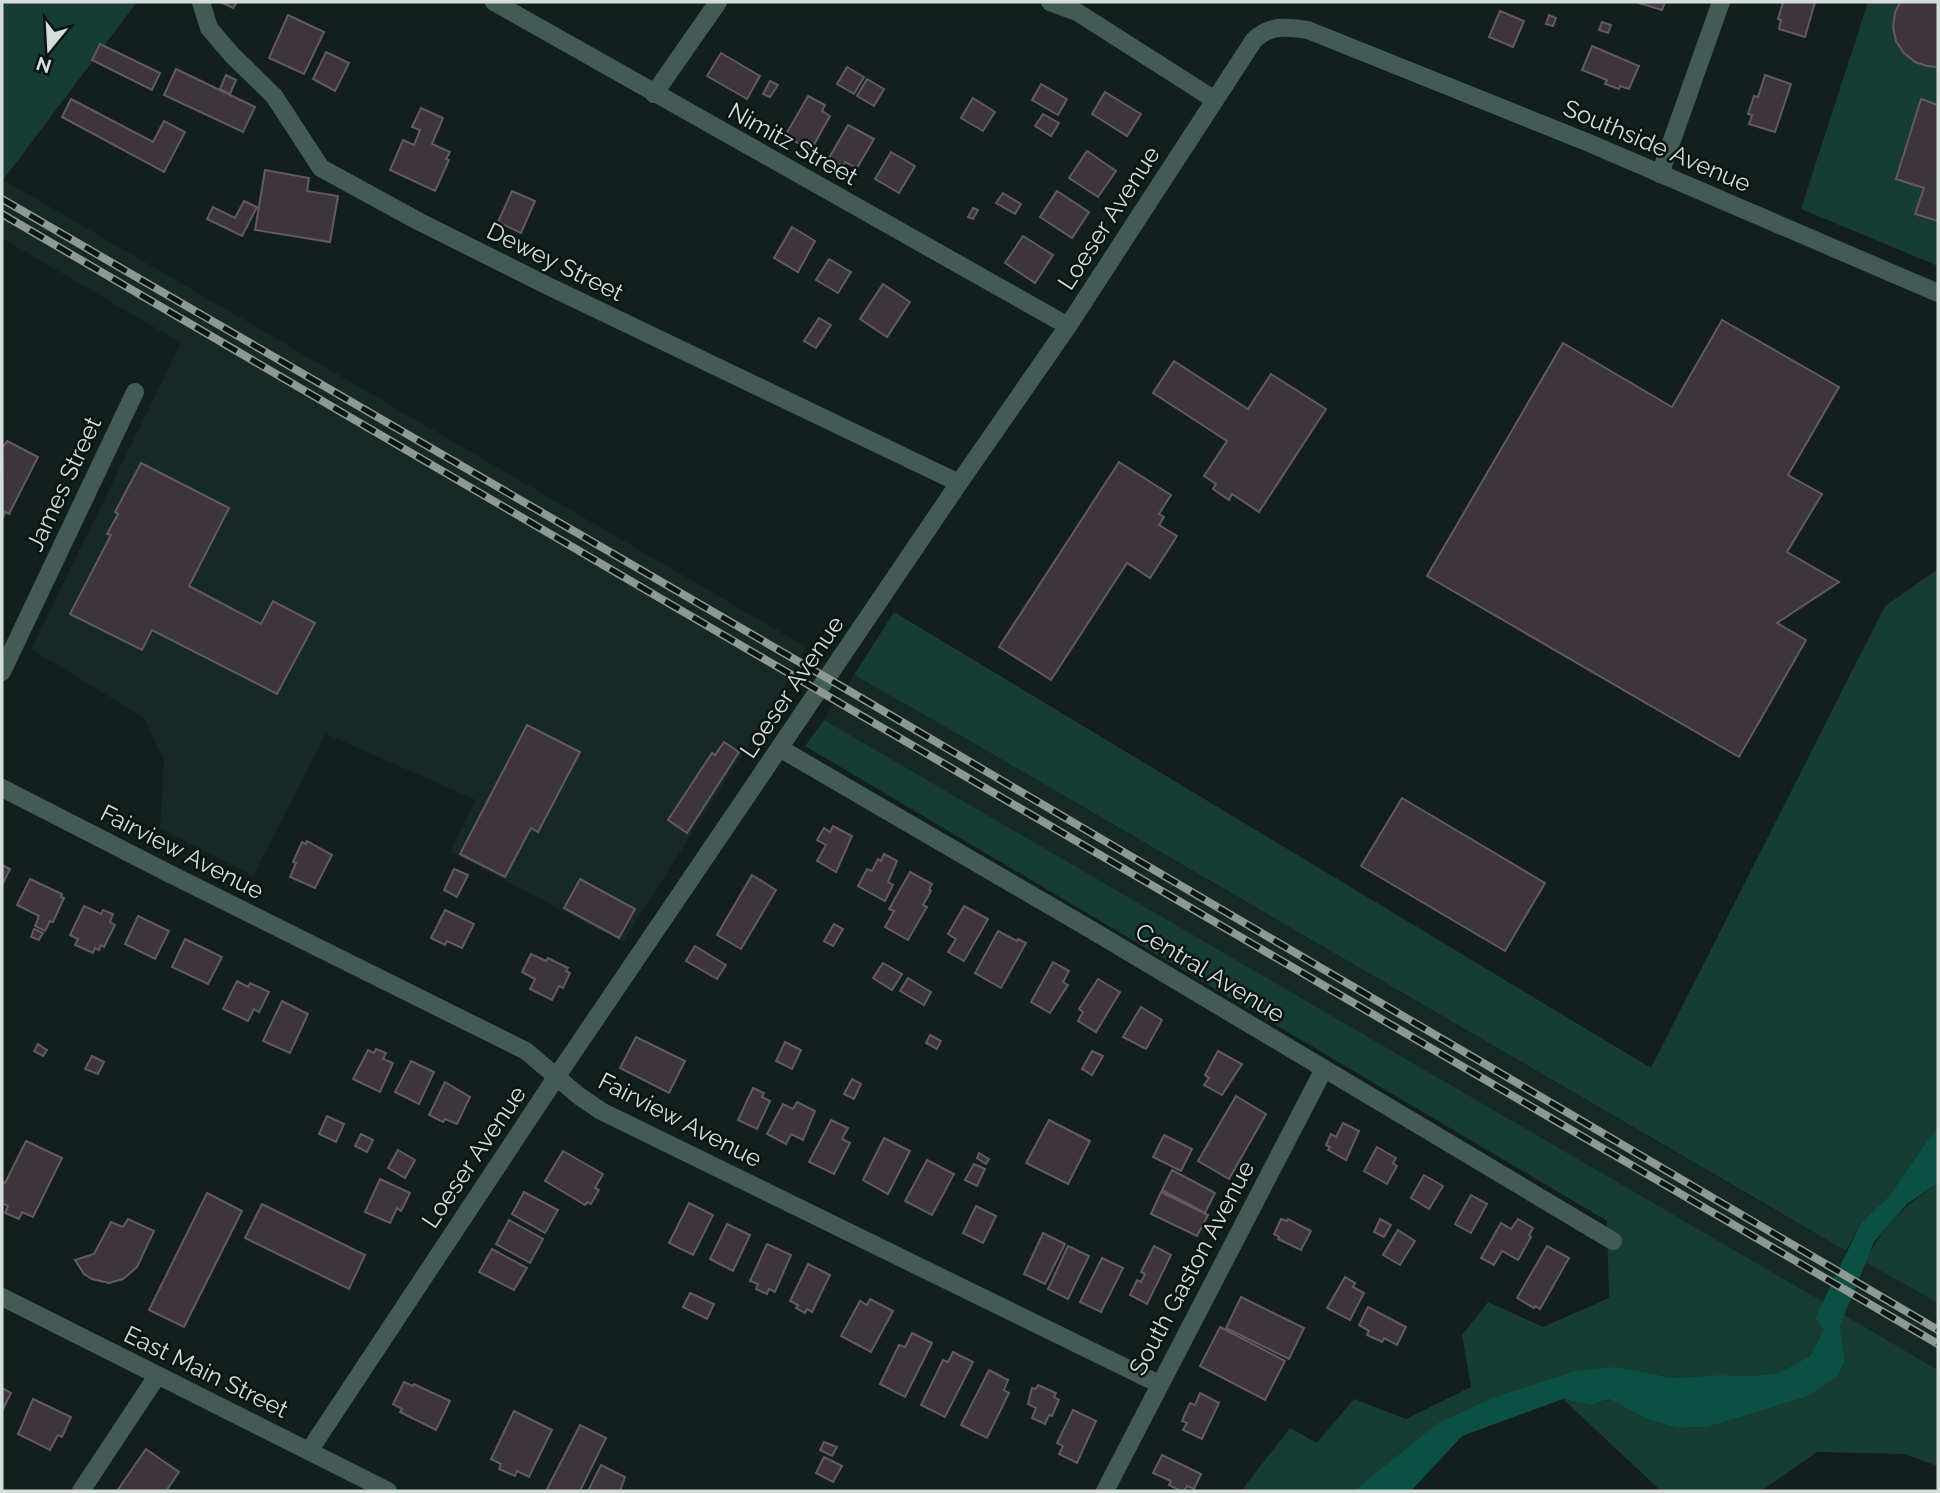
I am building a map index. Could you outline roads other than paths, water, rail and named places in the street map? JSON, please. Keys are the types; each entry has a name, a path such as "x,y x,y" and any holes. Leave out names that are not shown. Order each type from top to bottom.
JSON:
{"street":[{"name":"Dewey Street","path":"201,2 209,28 274,96 321,168 418,221 544,284 959,483"},
{"name":"Nimitz Street","path":"494,2 1068,326"},
{"path":"654,94 718,2"},
{"path":"1050,2 1077,12 1215,100"},
{"path":"1660,174 1721,2"},
{"name":"Loeser Avenue","path":"309,1451 557,1076 1068,326 1254,40 1276,26 1308,30 1354,49"},
{"name":"Southside Avenue","path":"1354,49 1660,174 1938,293"},
{"name":"James Street","path":"2,672 135,392"},
{"name":"Central Avenue","path":"781,749 1613,1241"},
{"name":"Fairview Avenue","path":"2,788 194,887 526,1051 579,1097 601,1111 1159,1384"},
{"name":"South Gaston Avenue","path":"1105,1491 1324,1069"},
{"name":"East Main Street","path":"2,1297 388,1491"},
{"path":"81,1491 157,1376"}],"railway":[{"path":"2,199 851,692 1938,1330"},
{"path":"2,214 1938,1344"}]}
